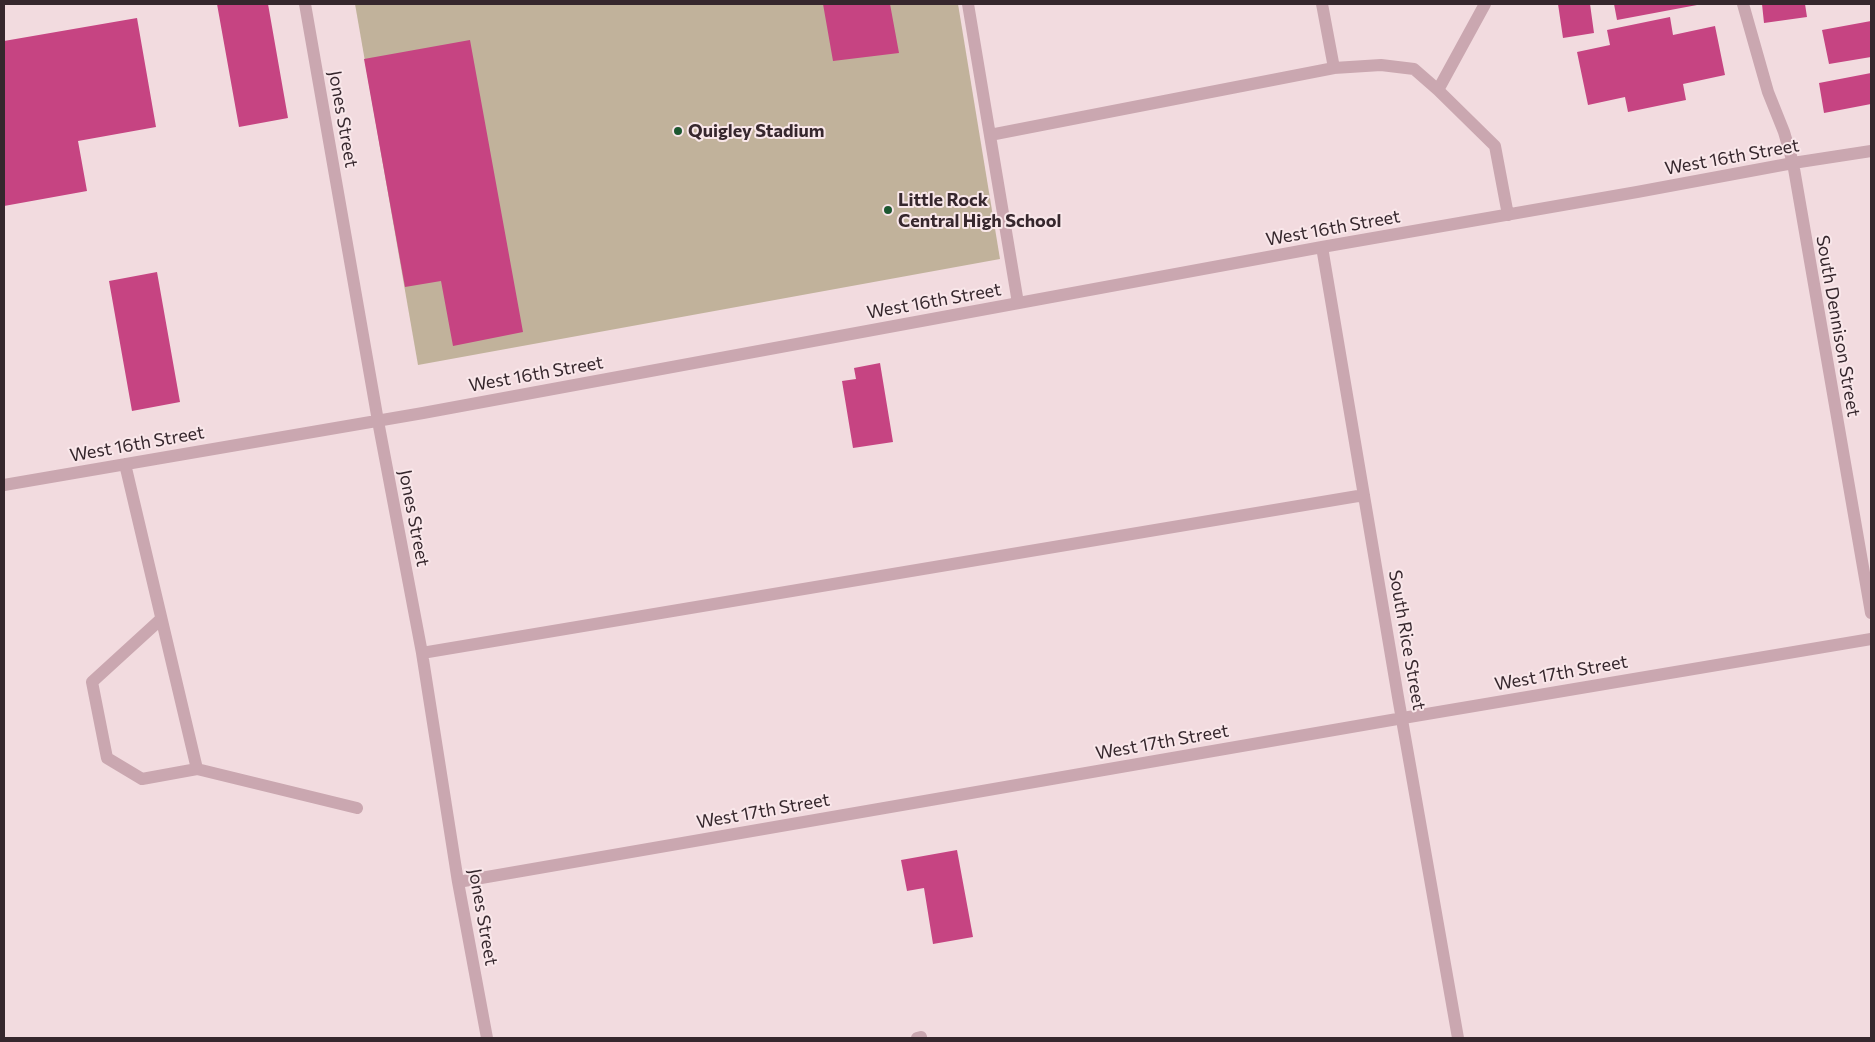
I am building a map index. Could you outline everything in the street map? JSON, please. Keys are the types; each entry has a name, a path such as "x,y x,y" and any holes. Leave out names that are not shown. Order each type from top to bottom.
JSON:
{"street":[{"name":"Jones Street","path":"305,4 378,421 422,653 458,882 487,1038"},
{"path":"968,4 1018,303"},
{"path":"1322,4 1334,68"},
{"path":"1438,90 1485,4"},
{"name":"South Dennison Street","path":"1743,4 1768,92 1784,132 1793,162 1871,613"},
{"path":"990,135 1334,68 1381,64 1414,69 1438,90 1494,146 1508,215"},
{"name":"West 16th Street","path":"4,485 378,421 1793,162 1871,151"},
{"name":"South Rice Street","path":"1322,247 1458,1038"},
{"path":"125,464 197,769"},
{"path":"422,653 1364,496"},
{"path":"162,619 92,682 107,758 142,779 197,769 357,808"},
{"name":"West 17th Street","path":"458,882 1871,639"}],"shaded area":[{"name":"Quigley Stadium","path":"355,4 958,4 1000,259 418,365"}],"building":[{"path":"217,4 268,4 288,118 239,127"},
{"path":"823,4 890,4 899,53 833,61"},
{"path":"1558,4 1590,4 1594,33 1563,38"},
{"path":"1614,4 1697,4 1697,5 1617,20"},
{"path":"1762,4 1805,4 1807,17 1764,23"},
{"path":"1670,17 1673,35 1715,26 1725,75 1683,84 1686,100 1628,112 1625,97 1588,105 1577,52 1610,45 1607,30"},
{"path":"137,18 156,127 78,141 87,191 4,206 4,41"},
{"path":"1871,21 1871,57 1829,64 1822,30"},
{"path":"470,40 523,332 453,346 441,281 405,287 364,59"},
{"path":"1871,73 1871,104 1824,113 1819,83"},
{"path":"157,272 180,402 132,411 109,281"},
{"path":"880,363 893,442 853,448 842,381 856,379 854,368"},
{"path":"957,850 973,937 933,944 924,888 907,891 901,860"}],"place":[{"name":"Quigley Stadium","path":"678,131"},
{"name":"Little Rock Central High School","path":"888,210"}]}
